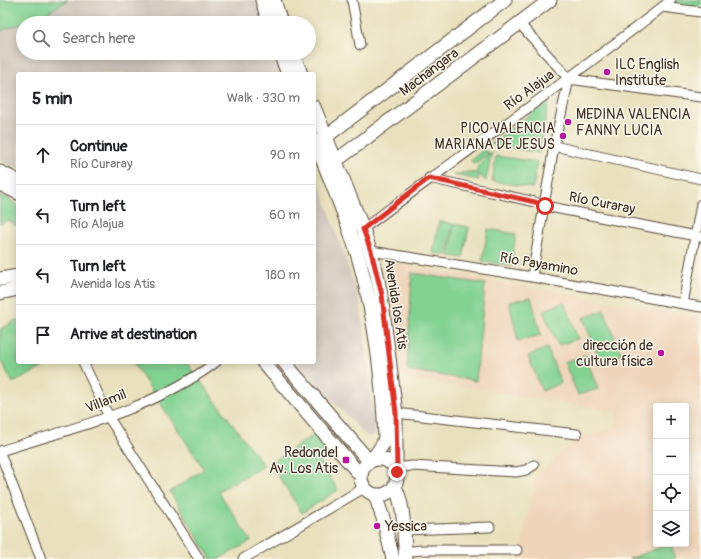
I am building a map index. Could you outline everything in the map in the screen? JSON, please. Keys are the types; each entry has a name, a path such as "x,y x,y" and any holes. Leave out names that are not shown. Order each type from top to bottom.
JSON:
{"street":[{"path":"262,0 267,16"},
{"path":"274,0 279,16"},
{"path":"352,0 360,45"},
{"name":"Machangara","path":"319,140 505,0"},
{"name":"Machangara","path":"331,165 550,0"},
{"name":"Río Alajua","path":"363,229 429,178 569,79 671,0"},
{"path":"662,7 701,12"},
{"path":"519,23 569,79 701,97"},
{"path":"283,60 287,72"},
{"path":"296,60 300,72"},
{"path":"532,276 554,146 569,79"},
{"name":"Avenida los Atis","path":"316,120 319,140 363,229 371,251 382,295 396,413 398,477 395,487 399,494 405,530 406,555"},
{"path":"554,146 701,179"},
{"name":"Avenida los Atis","path":"331,165 367,291 373,325 385,437 384,444 363,468 367,486"},
{"path":"0,172 16,180"},
{"name":"Río Curaray","path":"429,178 535,202 545,206 698,236"},
{"path":"0,184 16,193"},
{"path":"683,304 698,236 701,204"},
{"name":"Río Payamino","path":"371,251 532,276 701,307"},
{"path":"0,279 16,276"},
{"path":"0,293 16,289"},
{"path":"83,364 109,417 199,559"},
{"name":"Villamil","path":"0,452 109,417 177,388 213,364"},
{"path":"265,364 367,486 383,518 393,559"},
{"path":"286,364 371,460 386,460 397,470 412,466 516,472 526,470 534,465"},
{"path":"396,413 577,434"},
{"path":"0,452 41,559"},
{"path":"367,486 386,494 395,487"},
{"path":"243,559 367,486"},
{"path":"405,530 490,527"},
{"path":"406,555 421,550 517,550"}],"shaded area":[{"path":"0,0 256,0 262,16 16,16 16,60 276,60 280,72 16,72 16,169 0,161"},
{"path":"316,174 360,301 376,435 367,437 298,364 316,364"},
{"path":"384,261 701,318 701,559 521,559 522,542 537,476 576,438 616,428 618,412 401,377"}],"green space":[{"path":"0,0 68,0 42,16 16,16 16,25 0,31"},
{"path":"679,0 701,0 701,8 674,3"},
{"path":"549,100 539,153 491,144"},
{"path":"483,150 489,153 474,164 471,160"},
{"path":"492,152 486,181 478,174 479,180 453,175 468,172 477,173 477,167"},
{"path":"496,156 537,162 533,188 492,181"},
{"path":"0,194 16,204 16,226 8,220 0,224"},
{"path":"439,221 453,224 447,255 433,253"},
{"path":"454,224 469,227 463,258 449,256"},
{"path":"488,229 516,234 511,266 482,261"},
{"path":"412,273 485,284 476,381 407,370"},
{"path":"531,297 541,335 518,341 509,302"},
{"path":"564,302 578,339 558,345 543,311"},
{"path":"604,310 622,355 601,363 583,318"},
{"path":"16,320 16,364 42,364 44,367 13,383 0,359 0,329"},
{"path":"547,348 561,383 542,391 528,356"},
{"path":"585,355 598,389 578,395 564,362"},
{"path":"134,364 188,364 264,466 218,491 251,541 219,559 211,559 170,492 204,469"},
{"path":"317,433 327,448 316,456 338,490 302,513 270,463"},
{"path":"661,547 672,547 675,559 629,559"}],"place":[{"name":"ILC English Institute","path":"607,72"},
{"name":"MEDINA VALENCIA FANNY LUCIA","path":"568,122"},
{"name":"PICO VALENCIA MARIANA DE JESUS","path":"563,136"},
{"name":"dirección de cultura física","path":"661,353"},
{"name":"Redondel Av. Los Atis","path":"346,460"},
{"name":"Yessica","path":"377,526"}],"route":[{"path":"397,472 396,413 382,295 371,251 363,229 429,178 535,202 545,206"}]}
